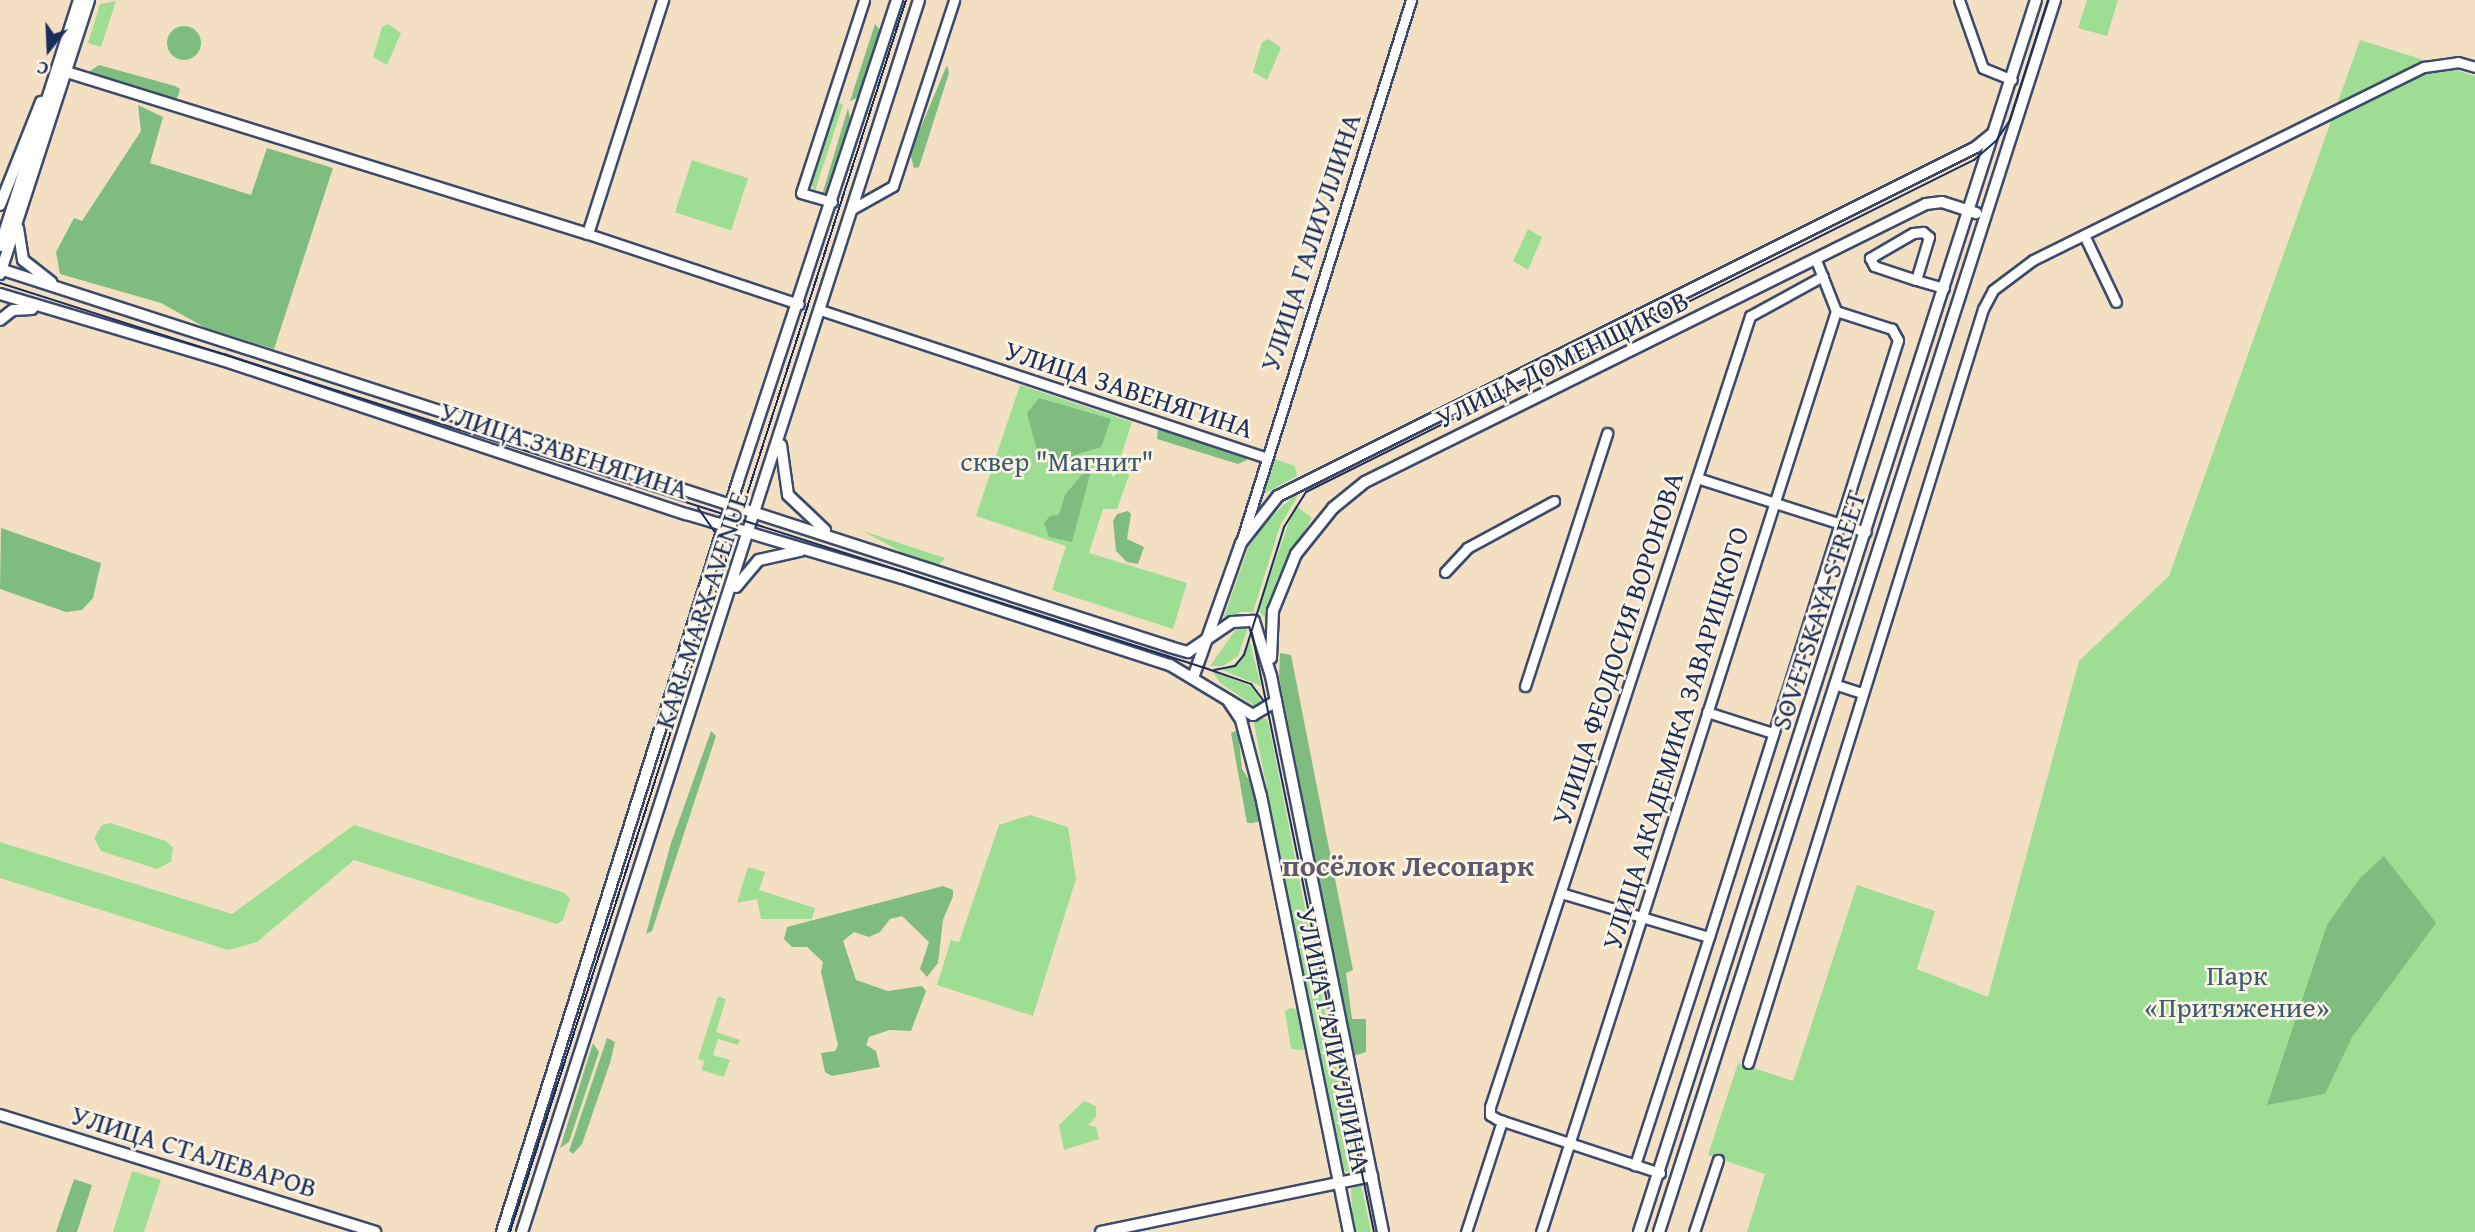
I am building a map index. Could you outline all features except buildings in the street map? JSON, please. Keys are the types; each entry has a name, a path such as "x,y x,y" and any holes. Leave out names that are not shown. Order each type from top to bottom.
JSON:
{"main road":[{"path":"0,271 62,71 79,0"},
{"path":"0,205 31,121 62,71 89,0"},
{"path":"62,71 588,234 663,0"},
{"name":"KARL MARX AVENUE","path":"502,1232 731,505 897,0"},
{"name":"KARL MARX AVENUE","path":"522,1232 750,533 919,0"},
{"name":"SOVETSKAYA STREET","path":"1639,1232 1777,811 2036,0"},
{"name":"SOVETSKAYA STREET","path":"1659,1232 2055,0"},
{"path":"2012,80 2027,85"},
{"path":"0,246 53,82"},
{"name":"УЛИЦА ДОМЕНЩИКОВ","path":"1241,543 1269,503 1369,447 1976,148 1995,131"},
{"name":"УЛИЦА ДОМЕНЩИКОВ","path":"1271,676 1270,629 1285,577 1311,533 1355,489 1926,204 1942,202 1985,216"},
{"name":"УЛИЦА ЗАВЕНЯГИНА","path":"19,213 17,235 23,260 65,291"},
{"name":"УЛИЦА ЗАВЕНЯГИНА","path":"0,271 836,537 1180,650 1188,652 1205,642"},
{"name":"УЛИЦА ЗАВЕНЯГИНА","path":"0,294 234,364 725,526 1194,675"},
{"path":"0,320 20,308 57,312"},
{"path":"780,437 788,495 808,519 836,537"},
{"name":"УЛИЦА ГАЛИУЛЛИНА","path":"1241,543 1194,675 1253,715 1276,702"},
{"path":"727,602 744,575 760,560 807,550"},
{"name":"УЛИЦА ГАЛИУЛЛИНА","path":"1205,642 1232,622 1254,621 1271,676 1383,1232"},
{"name":"УЛИЦА ГАЛИУЛЛИНА","path":"1225,697 1241,720 1261,796 1349,1232"},
{"path":"1777,811 1794,817"},
{"name":"УЛИЦА СТАЛЕВАРОВ","path":"0,1115 375,1232"},
{"path":"1101,1232 1372,1176"}],"street":[{"path":"832,202 802,193 864,0"},
{"path":"852,209 893,186 954,0"},
{"name":"УЛИЦА ГАЛИУЛЛИНА","path":"1241,543 1265,457 1411,0"},
{"path":"1959,0 1983,68 2012,80"},
{"path":"1748,1063 1983,309 2007,276 2424,66 2458,62 2475,67"},
{"path":"1916,280 1928,237 1923,232 1913,233 1870,258 1874,266 1916,280 1944,288"},
{"path":"588,234 799,304"},
{"path":"2084,235 2116,302"},
{"path":"1635,1165 1898,340 1892,329 1836,311 1816,260"},
{"name":"УЛИЦА ФЕОДОСИЯ ВОРОНОВА","path":"1502,1121 1490,1115 1751,313 1823,276"},
{"name":"УЛИЦА ЗАВЕНЯГИНА","path":"820,310 1265,457"},
{"name":"УЛИЦА АКАДЕМИКА ЗАВАРИЦКОГО","path":"1541,1232 1836,311"},
{"path":"1525,686 1607,433"},
{"path":"1697,478 1866,532"},
{"path":"1254,498 1269,503"},
{"path":"1445,572 1467,548 1554,501"},
{"path":"1837,685 1862,694"},
{"path":"1707,712 1773,733"},
{"path":"1561,893 1709,937"},
{"path":"1466,1232 1502,1121 1660,1173"},
{"path":"1694,1232 1718,1160"}],"green space":[{"path":"2087,0 2118,0 2107,36 2078,28"},
{"path":"116,1 101,47 88,43 100,4"},
{"path":"388,24 401,33 387,65 373,57 382,27"},
{"path":"875,24 880,30 867,76 857,98 850,101"},
{"path":"184,26 196,31 201,43 196,55 184,60 172,55 167,43 172,31"},
{"path":"1269,39 1281,48 1267,80 1253,72 1262,42"},
{"name":"Парк «Притяжение»","path":"2360,40 2475,76 2475,1232 1747,1232 1765,1174 1708,1155 1738,1063 1793,1081 1857,885 1935,911 1917,969 1988,997 2079,661 2169,576"},
{"path":"99,65 175,86 180,89 178,96 175,100 87,73"},
{"path":"947,65 949,73 919,167 914,168 910,153"},
{"path":"840,103 843,105 815,191 811,184 825,131 834,106"},
{"path":"138,105 163,117 150,163 251,195 267,148 333,168 274,349 206,328 161,303 60,274 56,252 74,218 82,221 141,131"},
{"path":"848,108 851,123 831,191 822,195"},
{"path":"692,160 748,178 731,231 675,212"},
{"path":"1528,229 1542,237 1528,270 1513,261"},
{"name":"сквер \"Магнит\"","path":"1020,385 1132,422 1119,462 1129,466 1130,472 1117,509 1103,509 1089,553 1187,583 1173,629 1052,590 1066,546 976,516"},
{"path":"1039,398 1111,419 1101,447 1056,461 1036,447 1027,413"},
{"path":"1158,427 1247,455 1247,460 1238,464 1157,439"},
{"path":"1095,456 1072,542 1049,537 1044,523 1050,516 1059,515 1065,495 1083,473 1078,459"},
{"path":"1274,459 1295,466 1297,476 1262,495 1269,461"},
{"path":"1302,488 1280,526 1253,612 1240,612 1222,623 1253,534"},
{"path":"1295,505 1312,518 1277,579 1267,620 1258,610"},
{"path":"1128,511 1131,514 1127,539 1144,547 1138,564 1127,562 1116,551 1113,521 1117,514"},
{"path":"1,528 101,563 93,598 82,610 66,612 0,589"},
{"path":"863,531 945,558 938,566 912,558"},
{"path":"1250,622 1238,656 1223,666 1210,666 1236,629"},
{"path":"1249,637 1261,686 1222,670 1240,661"},
{"path":"1280,653 1291,655 1353,970 1346,973 1352,1019 1366,1019 1366,1052 1353,1056 1279,677"},
{"path":"1212,671 1253,687 1265,707 1253,705 1220,683"},
{"path":"1253,719 1267,719 1270,730 1357,1174 1345,1171 1342,1164"},
{"path":"1238,730 1242,769 1255,789 1261,821 1252,823 1247,823 1231,733"},
{"path":"711,731 716,736 652,931 646,934 671,843"},
{"path":"1030,815 1068,827 1076,879 1033,1016 937,985 951,940 959,942 999,825"},
{"path":"110,823 166,841 173,848 171,862 157,869 101,851 94,838 102,825"},
{"path":"354,825 565,893 570,899 563,920 557,924 354,860 257,942 228,950 0,878 0,842 232,914"},
{"path":"2384,856 2436,923 2352,1037 2325,1094 2267,1105 2327,925 2360,878"},
{"path":"748,867 765,872 759,890 815,908 812,919 761,919 757,899 737,903"},
{"path":"943,886 953,890 953,896 943,920 938,963 927,977 920,969 929,942 902,916 890,919 880,932 869,937 854,932 843,941 856,980 888,991 922,986 926,991 911,1031 889,1030 869,1037 866,1045 876,1051 880,1067 832,1076 825,1072 821,1053 835,1051 838,1045 821,972 823,962 807,947 792,947 784,939 787,927"},
{"path":"718,996 726,999 716,1032 740,1040 738,1045 718,1039 713,1055 730,1060 724,1077 702,1070 704,1061 698,1059"},
{"path":"1290,1008 1299,1010 1304,1050 1291,1049 1285,1011"},
{"path":"607,1038 615,1042 610,1063 582,1144 573,1154 569,1151"},
{"path":"593,1043 599,1052 569,1142 560,1148"},
{"path":"1084,1101 1096,1106 1096,1117 1088,1125 1096,1127 1099,1139 1064,1150 1059,1125"},
{"path":"132,1171 161,1180 144,1232 113,1232"},
{"path":"74,1179 92,1185 77,1232 56,1232"},
{"path":"1361,1184 1371,1232 1356,1232 1352,1214 1351,1189"}],"tram line":[{"path":"510,1232 906,0"},
{"path":"1214,670 1235,666 1244,655 1284,527 1306,492 1974,160 1996,141 2010,120 2048,0"},
{"path":"0,283 1205,668 1251,684 1264,701"},
{"path":"698,508 724,545 726,558"},
{"path":"1252,633 1374,1232"}],"district":[{"name":"посёлок Лесопарк","path":"1408,865"}]}
